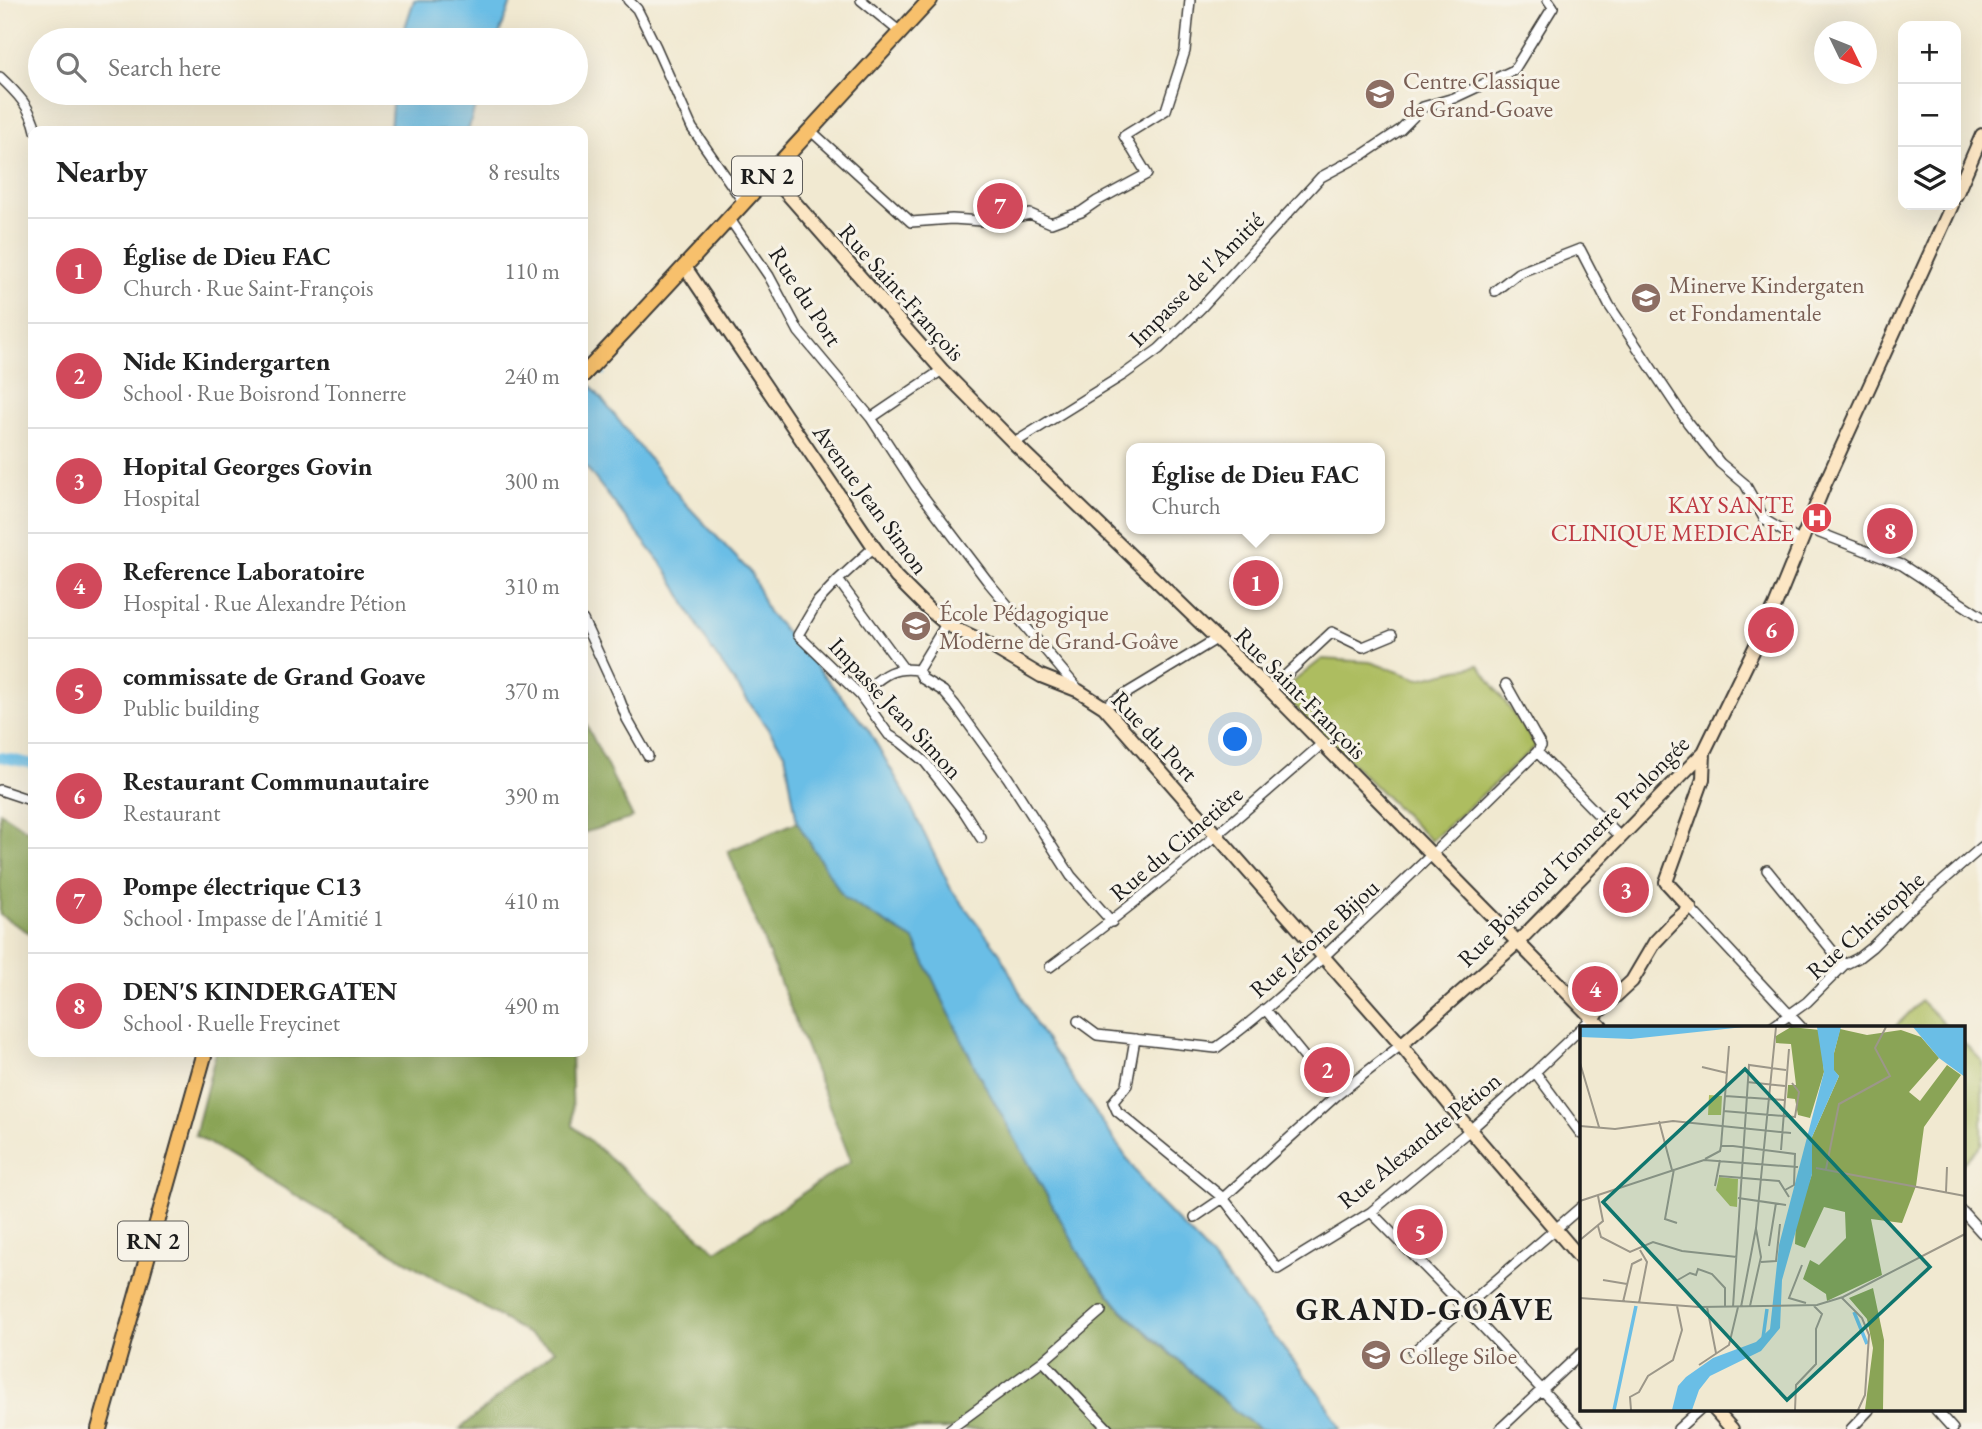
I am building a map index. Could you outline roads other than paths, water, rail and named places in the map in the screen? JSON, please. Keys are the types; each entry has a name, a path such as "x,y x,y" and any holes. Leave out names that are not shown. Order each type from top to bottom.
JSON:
{"main road":[{"name":"RN 2","path":"588,370 930,0"},
{"name":"RN 2","path":"99,1429 204,1057"}],"street":[{"path":"628,0 637,9 647,27 692,128 744,203"},
{"path":"862,0 900,32"},
{"path":"810,130 911,222 952,219 997,222 1030,214 1051,223 1081,212 1147,174 1124,136 1166,110 1185,51 1190,0"},
{"name":"Impasse de l'Amitié","path":"1014,443 1123,375 1158,349 1201,308 1321,177 1364,154 1400,130 1423,107 1454,98 1514,70 1553,6 1548,0"},
{"path":"0,77 20,96 35,126"},
{"path":"1961,183 1982,135"},
{"name":"Rue Saint-François","path":"769,173 942,370 1014,443 1218,638 1600,1026"},
{"name":"Rue Boisrond Tonnerre Prolongée","path":"1401,1045 1517,943 1704,752 1775,606 1807,528 1950,210"},
{"name":"Rue du Port","path":"729,218 769,276 799,332 872,418 916,487 989,583 1079,691 1104,707 1401,1045 1580,1258"},
{"path":"1495,291 1518,273 1580,249 1609,304 1688,424 1720,463 1745,484 1765,520 1801,542"},
{"name":"Avenue Jean Simon","path":"685,267 896,576 946,624 984,642 1041,676 1079,691"},
{"path":"872,418 942,370"},
{"path":"1807,528 1902,565 1982,617"},
{"name":"Impasse Jean Simon","path":"874,547 818,601 798,635 860,695 889,735 925,762 981,838"},
{"path":"838,580 903,668"},
{"path":"918,670 946,624"},
{"path":"588,631 632,729 648,756"},
{"path":"1270,690 1332,632 1363,647 1392,635"},
{"path":"1104,707 1218,638"},
{"path":"860,695 890,671 903,668 918,670"},
{"path":"918,670 923,678 943,691 956,705 1002,769 1071,876 1112,922"},
{"path":"1506,684 1541,746 1536,752 1621,838"},
{"name":"Rue du Cimetière","path":"1050,967 1112,922 1323,743"},
{"name":"Rue Jérome Bijou","path":"1078,1021 1097,1035 1216,1048 1323,958 1433,855 1536,752"},
{"path":"1704,752 1703,779 1666,882 1800,1026"},
{"path":"0,790 28,799"},
{"name":"Rue Christophe","path":"1774,1026 1807,1002 1844,965 1872,947 1907,912 1982,848"},
{"path":"1768,870 1844,965"},
{"name":"Rue Alexandre Pétion","path":"1584,1026 1632,981 1655,942 1690,908"},
{"path":"1265,1009 1336,1096"},
{"name":"Rue Alexandre Pétion","path":"1223,1198 1278,1269 1371,1212 1470,1130 1580,1029"},
{"path":"1135,1039 1126,1085 1113,1102 1117,1111 1223,1198"},
{"path":"1195,1217 1223,1198 1336,1096 1401,1045"},
{"path":"1535,1072 1580,1133"},
{"path":"1413,1352 1580,1208"},
{"path":"1371,1212 1579,1429"},
{"path":"1965,1214 1982,1233"},
{"path":"950,1429 1043,1361 1101,1311"},
{"path":"1500,1429 1580,1354"},
{"path":"1043,1361 1108,1429"},
{"path":"1678,1429 1697,1412"},
{"path":"1717,1412 1732,1429"},
{"path":"1851,1429 1867,1412"},
{"path":"1938,1412 1953,1429"}],"water":[{"path":"414,0 512,0 502,28 405,28"},
{"path":"392,105 476,105 469,126 390,126"},
{"path":"588,384 683,501 752,574 768,612 868,729 904,792 951,889 1000,953 1036,1025 1152,1195 1202,1246 1322,1397 1341,1429 1260,1429 1239,1414 1122,1310 1085,1263 978,1073 914,940 844,898 797,822 785,753 711,649 667,571 588,469"}],"waterway":[{"path":"588,351 592,357"},
{"path":"598,365 604,374"},
{"path":"0,757 28,763"}],"place":[{"name":"Centre Classique de Grand-Goave","path":"1380,94"},
{"name":"Pompe électrique C13","path":"1000,206"},
{"name":"Minerve Kindergaten et Fondamentale","path":"1646,298"},
{"name":"KAY SANTE CLINIQUE MEDICALE","path":"1817,518"},
{"name":"DEN'S KINDERGATEN","path":"1890,531"},
{"name":"Église de Dieu FAC","path":"1256,583"},
{"name":"École Pédagogique Moderne de Grand-Goâve","path":"916,626"},
{"name":"Restaurant Communautaire","path":"1771,630"},
{"name":"Hopital Georges Govin","path":"1626,890"},
{"name":"Reference Laboratoire","path":"1595,989"},
{"name":"Nide Kindergarten","path":"1327,1070"},
{"name":"commissate de Grand Goave","path":"1420,1232"},
{"name":"College Siloe","path":"1376,1355"}],"district":[{"name":"GRAND-GOÂVE","path":"1425,1309"}]}
